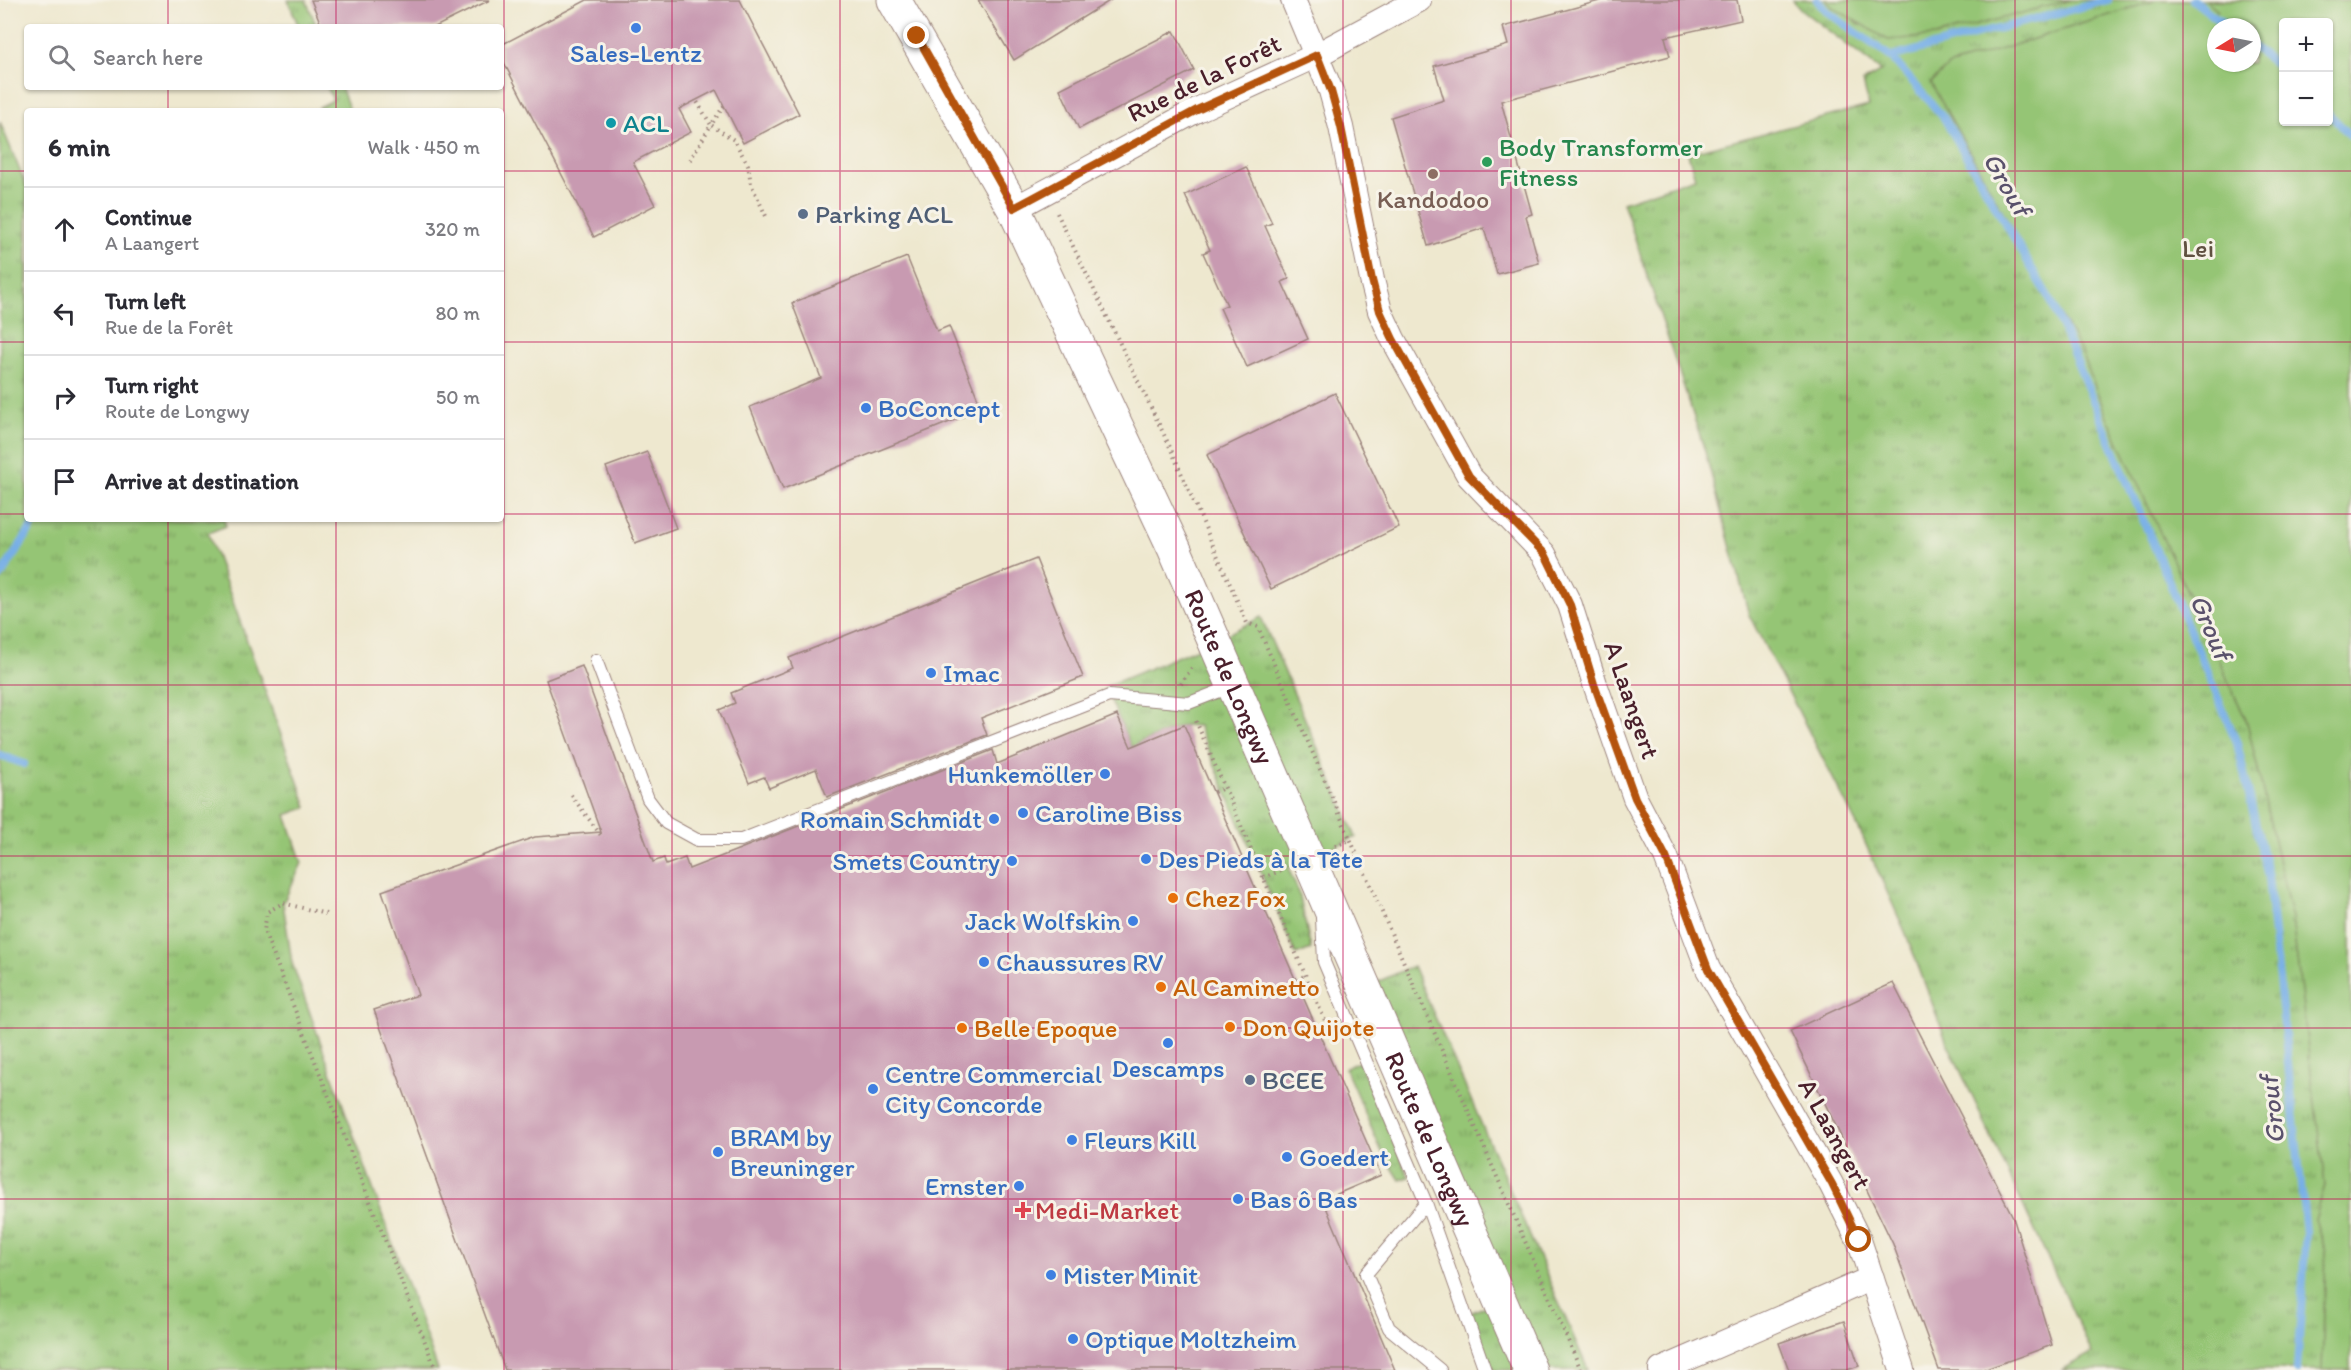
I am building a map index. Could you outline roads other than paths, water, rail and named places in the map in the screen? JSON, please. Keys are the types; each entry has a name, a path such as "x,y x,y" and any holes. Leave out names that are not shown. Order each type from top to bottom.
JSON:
{"main road":[{"name":"Route de Longwy","path":"894,0 1014,208 1174,548 1530,1370"}],"street":[{"name":"A Laangert","path":"1293,0 1331,91 1341,127 1380,311 1393,339 1469,476 1545,554 1565,595 1635,798 1666,857 1708,969 1832,1184 1859,1240 1902,1370"},
{"name":"Rue de la Forêt","path":"1014,208 1197,110 1317,55 1419,0"},
{"path":"1661,1370 1699,1363 1872,1278"}],"lane":[{"path":"596,660 648,800 666,823 697,840 741,840 1109,696 1189,703 1234,685"},
{"path":"1321,887 1324,962 1426,1203 1485,1370"},
{"path":"1426,1203 1366,1274 1389,1328 1440,1370"}],"waterway":[{"name":"Grouf","path":"1817,0 1826,11 1891,57 1944,118 2052,303 2237,743 2268,877 2306,1232 2297,1370"},
{"path":"1891,57 2108,0"},
{"path":"2193,0 2216,18"},
{"path":"2261,53 2279,66"},
{"path":"2333,118 2351,136"},
{"path":"0,577 35,522"},
{"path":"0,755 24,764"}],"place":[{"name":"Sales-Lentz","path":"636,28"},
{"name":"ACL","path":"611,123"},
{"name":"Body Transformer Fitness","path":"1487,162"},
{"name":"Kandodoo","path":"1433,174"},
{"name":"Parking ACL","path":"803,214"},
{"name":"BoConcept","path":"866,408"},
{"name":"Imac","path":"931,673"},
{"name":"Hunkemöller","path":"1105,774"},
{"name":"Caroline Biss","path":"1023,813"},
{"name":"Romain Schmidt","path":"994,819"},
{"name":"Des Pieds à la Tête","path":"1146,859"},
{"name":"Smets Country","path":"1012,861"},
{"name":"Chez Fox","path":"1173,898"},
{"name":"Jack Wolfskin","path":"1133,921"},
{"name":"Chaussures RV","path":"984,962"},
{"name":"Al Caminetto","path":"1161,987"},
{"name":"Don Quijote","path":"1230,1027"},
{"name":"Belle Epoque","path":"962,1028"},
{"name":"Descamps","path":"1168,1043"},
{"name":"BCEE","path":"1250,1080"},
{"name":"Centre Commercial City Concorde","path":"873,1089"},
{"name":"Fleurs Kill","path":"1072,1140"},
{"name":"BRAM by Breuninger","path":"718,1152"},
{"name":"Goedert","path":"1287,1157"},
{"name":"Ernster","path":"1019,1186"},
{"name":"Bas ô Bas","path":"1238,1199"},
{"name":"Medi-Market","path":"1023,1210"},
{"name":"Mister Minit","path":"1051,1275"},
{"name":"Optique Moltzheim","path":"1073,1339"}],"park label":[{"name":"Lei","path":"2198,248"}]}
